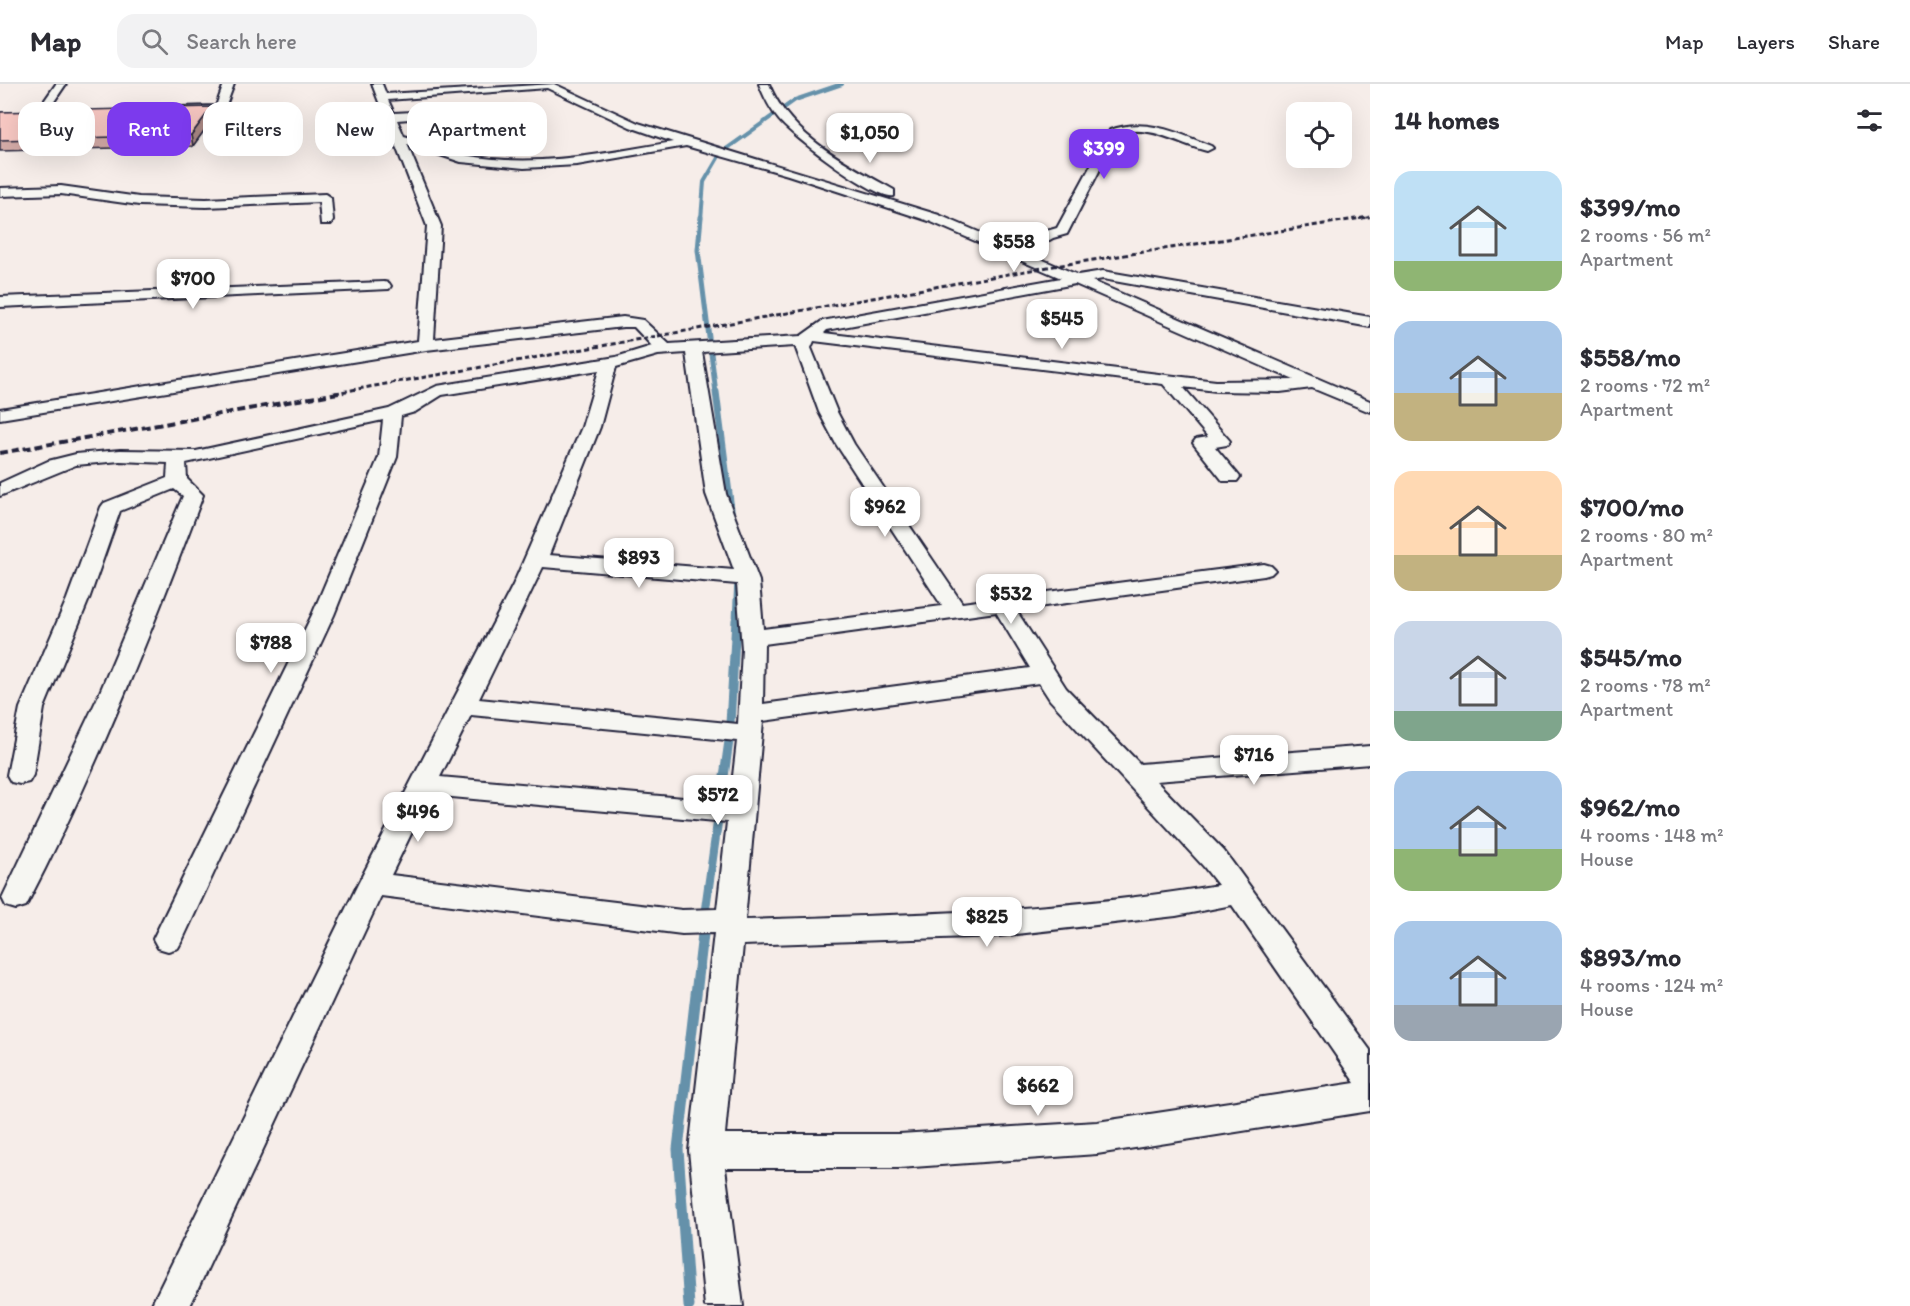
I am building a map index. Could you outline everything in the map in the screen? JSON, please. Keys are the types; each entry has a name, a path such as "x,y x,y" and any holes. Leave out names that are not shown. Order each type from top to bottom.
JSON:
{"street":[{"path":"48,102 61,84"},
{"path":"223,102 229,84"},
{"path":"377,84 384,102"},
{"path":"764,84 766,97 795,130 848,169 934,218"},
{"path":"382,97 547,85 634,125 686,143 792,172 934,218 1370,407"},
{"path":"1018,254 1048,235 1062,231 1114,132 1121,128 1140,127 1207,148"},
{"path":"395,135 434,226 426,345"},
{"path":"396,138 414,141 456,157 518,164 560,163 686,143"},
{"path":"0,192 61,190 139,201 206,203 325,198 326,221"},
{"path":"956,611 845,444 828,412 803,348 808,339 822,326 1074,278 1120,276 1370,322"},
{"path":"0,302 384,286"},
{"path":"0,414 426,345 634,322 647,330 664,349"},
{"path":"20,775 32,708 78,599 111,507 177,470 393,413 409,408 437,391 608,364 664,349 808,339 1169,381 1280,387 1314,383"},
{"path":"693,346 716,494 747,578 752,638 751,724 706,1151 724,1306"},
{"path":"170,1306 372,884 561,506 587,438 607,376 608,364"},
{"path":"1169,381 1221,441 1202,443 1230,477"},
{"path":"168,939 323,615 388,458 393,413"},
{"path":"0,490 55,465 82,458 161,455 177,470 193,495 165,569 85,756 16,898"},
{"path":"535,560 747,578"},
{"path":"752,638 1264,570"},
{"path":"1004,606 1058,694 1214,859 1303,980 1370,1077"},
{"path":"463,706 751,724 1046,674"},
{"path":"1134,774 1370,755"},
{"path":"422,785 742,813"},
{"path":"372,884 730,927 999,924 1176,904 1238,893"},
{"path":"706,1151 899,1151 1097,1138 1370,1096"}],"building":[{"path":"191,107 203,107 203,119 191,135"},
{"path":"107,109 107,137 95,138 95,110"},
{"path":"0,112 18,112 18,140 0,140"}],"waterway":[{"path":"725,150 795,100 842,84"},
{"path":"701,219 704,182 718,158"},
{"path":"701,217 698,250 716,393"},
{"path":"716,392 732,517"},
{"path":"736,621 738,578"},
{"path":"704,919 729,741 736,620"},
{"path":"689,1306 678,1149 705,917"}],"railway":[{"path":"335,393 1048,267 1369,217"},
{"path":"1359,219 1370,217"},
{"path":"0,453 344,392"}]}
